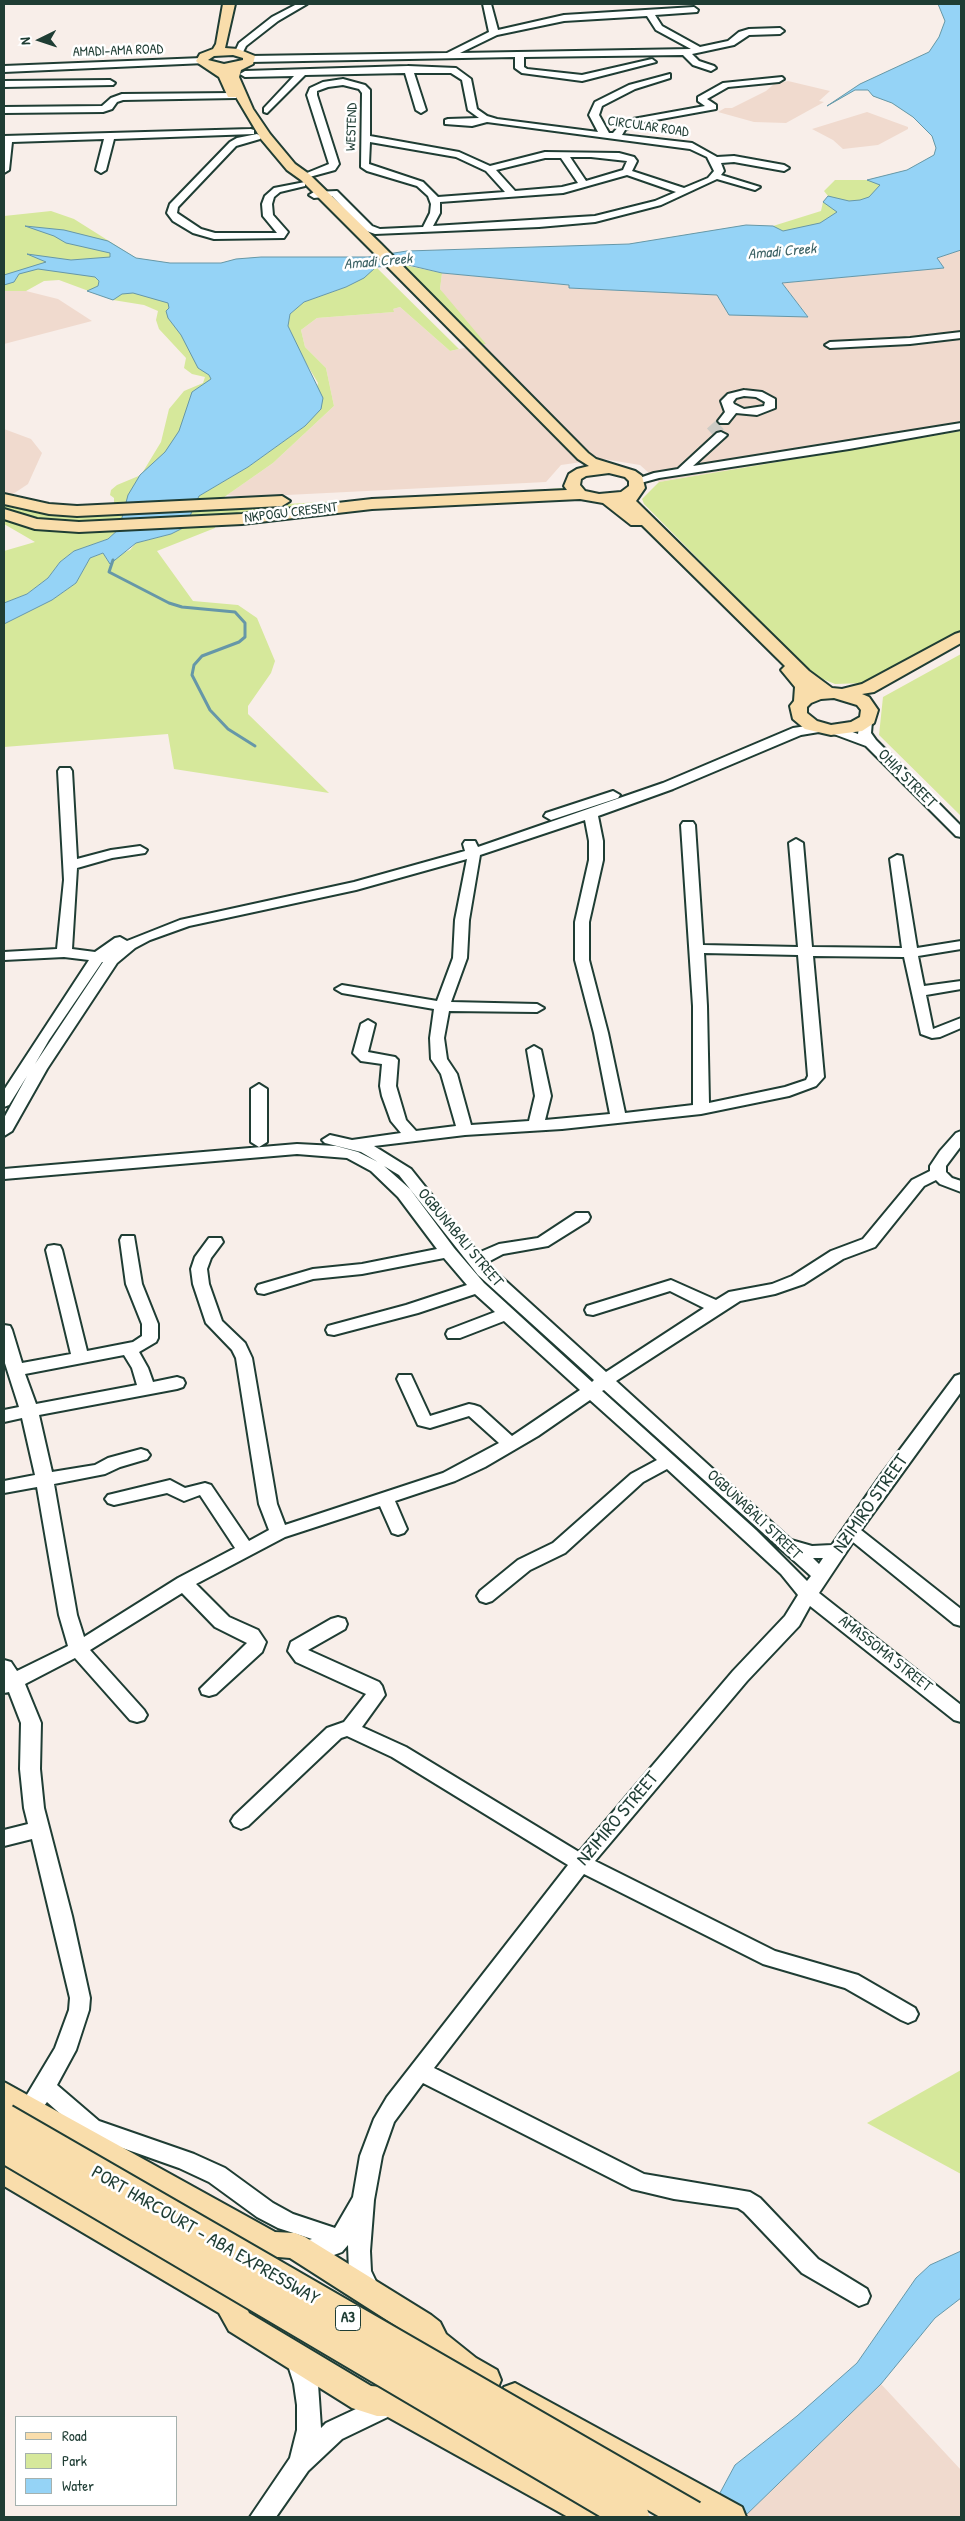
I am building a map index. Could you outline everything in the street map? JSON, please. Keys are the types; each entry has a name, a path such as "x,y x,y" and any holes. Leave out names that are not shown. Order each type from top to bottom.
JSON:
{"highway":[{"name":"PORT HARCOURT - ABA EXPRESSWAY","path":"26,2105 691,2505"},
{"name":"PORT HARCOURT - ABA EXPRESSWAY","path":"4,2146 633,2517"}],"main road":[{"path":"217,52 222,44 229,4"},
{"path":"236,4 231,44 236,52"},
{"path":"304,180 274,157 255,135 233,96 227,78 208,64 204,56 217,52 236,52 250,59 241,71 233,77 253,119 277,151 392,269 526,413 573,458 582,472"},
{"path":"208,64 241,71"},
{"path":"392,269 583,456 591,462 609,468 633,483"},
{"path":"609,468 582,472 572,480 576,490 607,499 642,527 791,673 803,686 800,708 807,722 828,729 856,727 879,694 961,646"},
{"path":"607,499 633,483"},
{"path":"633,483 628,502 641,516 803,675 836,693 860,699 867,713"},
{"name":"NKPOGU CRESENT","path":"4,499 48,509 85,511 576,490"},
{"name":"NKPOGU CRESENT","path":"4,514 35,524 79,527 220,520 372,504 576,490"},
{"path":"800,708 813,695 868,688 961,637"},
{"path":"4,2094 270,2244"},
{"path":"4,2172 229,2304"},
{"path":"270,2244 287,2244 304,2251 428,2330 435,2344 438,2364 431,2383 415,2398 402,2403 391,2403 377,2402 358,2395 239,2322 229,2304 229,2285 236,2267 253,2251 270,2244"},
{"path":"435,2344 465,2368 691,2505 731,2517"},
{"path":"391,2403 597,2517"}],"street":[{"path":"236,52 242,45 275,20 303,4"},
{"path":"487,4 494,32"},
{"path":"446,56 494,32 550,20 694,10"},
{"path":"650,12 653,21 659,28 700,51"},
{"path":"250,59 685,52 700,51 730,43 742,34 749,32 780,31"},
{"path":"685,52 696,63 711,68"},
{"path":"519,56 520,68 526,71 582,78 614,69 652,62"},
{"path":"338,59 341,74"},
{"name":"AMADI-AMA ROAD","path":"4,69 208,64"},
{"path":"408,69 421,110"},
{"path":"241,71 341,74 408,69 447,69 460,74 466,79 473,110 478,116 487,119"},
{"path":"267,110 303,72"},
{"path":"255,135 233,144 173,206 172,213 177,219 197,231 214,236 280,236 283,232 268,216 267,204 277,190 332,168 334,164 312,95 313,90 341,74"},
{"name":"WESTEND","path":"341,74 367,92 365,167 420,184 432,195 434,200"},
{"path":"667,76 632,87 598,104 594,115 611,135 636,121 713,107 700,99 726,85 779,79"},
{"path":"4,84 110,83"},
{"path":"4,110 103,109 109,106 115,98 122,97 233,96"},
{"name":"CIRCULAR ROAD","path":"448,122 472,123 487,119 692,146 706,152 715,160"},
{"path":"4,170 6,139 255,135"},
{"path":"101,170 110,136"},
{"path":"365,138 446,151 489,169 514,195"},
{"path":"563,154 584,185"},
{"path":"489,169 540,156 591,154 628,158 632,161 627,172"},
{"path":"716,176 719,167 715,160 727,158 784,168"},
{"path":"426,230 435,214 434,200 563,190 627,172 683,191"},
{"path":"318,194 335,194 373,231 578,222 658,203 716,176 755,187"},
{"path":"830,345 910,341 961,335"},
{"path":"744,393 764,396 771,401 769,408 750,412 729,422 730,407 727,401 729,398 744,393"},
{"path":"730,407 750,412"},
{"path":"677,468 862,443 961,426"},
{"path":"692,463 716,434"},
{"path":"677,468 716,434"},
{"path":"633,483 692,463 766,450 862,443"},
{"path":"472,848 591,814 792,725 800,708"},
{"name":"OHIA STREET","path":"867,713 864,733 871,743 961,833"},
{"path":"4,1102 42,1040 105,959 161,930 356,886 663,783 798,731 828,729 871,743"},
{"path":"64,953 70,865 65,771"},
{"path":"591,814 596,841 596,860 582,922 582,960 601,1034 618,1117"},
{"path":"688,825 697,949 702,1109"},
{"path":"356,1144 465,1130 536,1126 702,1109 789,1092 815,1080 796,843"},
{"path":"465,1130 449,1074 438,1054 442,1006 460,958 462,920 472,848"},
{"path":"70,865 111,854 140,850"},
{"path":"897,859 910,952 926,1031 932,1034 940,1033 961,1022"},
{"path":"697,949 910,952 961,945"},
{"path":"4,956 64,953 105,959"},
{"path":"4,1131 105,959"},
{"path":"917,992 961,985"},
{"path":"342,989 442,1006 537,1008"},
{"path":"368,1024 360,1053 366,1058 390,1060 388,1086 390,1096 400,1121 412,1136"},
{"path":"534,1050 543,1096 536,1126"},
{"path":"259,1089 259,1142"},
{"path":"961,1136 938,1166 938,1173 946,1181 961,1187"},
{"name":"OGBUNABALI STREET","path":"4,1165 308,1139 356,1144 382,1156 405,1172 476,1261 597,1384 669,1462 767,1550 808,1594"},
{"path":"382,1156 383,1149 391,1141"},
{"name":"OGBUNABALI STREET","path":"4,1174 296,1149 336,1151 365,1161 391,1179 478,1287 507,1314 597,1384 822,1576"},
{"path":"340,2239 286,2221 265,2210 217,2175 186,2161 26,2105 65,2050 79,2010 80,1998 34,1808 30,1769 31,1723 7,1678 78,1650 184,1583 245,1549 279,1533 449,1477 480,1463 511,1444 597,1384 735,1296 775,1289 798,1280 837,1255 869,1243 918,1184 938,1173"},
{"path":"476,1261 499,1249 542,1242 582,1216"},
{"path":"15,1370 128,1349 146,1343 151,1334 150,1324 134,1284 128,1240"},
{"path":"215,1242 203,1257 199,1269 201,1284 214,1323 239,1347 244,1358 268,1504 279,1533"},
{"path":"54,1250 80,1357"},
{"path":"264,1289 313,1274 362,1268 448,1252"},
{"path":"593,1310 670,1285 716,1307"},
{"path":"334,1330 412,1309 478,1287"},
{"path":"454,1334 507,1314"},
{"path":"4,1330 29,1410 45,1481 68,1616 78,1650 137,1715"},
{"path":"128,1349 140,1368 147,1388"},
{"path":"404,1379 424,1421 430,1422 469,1410 474,1411 511,1444"},
{"path":"4,1416 177,1383"},
{"name":"NZIMIRO STREET","path":"370,2292 360,2272 359,2251 363,2200 371,2156 379,2133 395,2103 581,1863 740,1676 792,1621 808,1594 887,1479 960,1384"},
{"path":"4,1487 99,1470 114,1462 140,1455"},
{"path":"486,1596 524,1565 559,1548 637,1478 669,1462"},
{"path":"114,1499 170,1486 184,1495 199,1489 205,1489 245,1549"},
{"path":"385,1498 398,1529"},
{"path":"852,1532 961,1619"},
{"path":"784,1544 812,1552 838,1551"},
{"path":"184,1583 222,1622 251,1635 257,1642 255,1647 209,1689"},
{"name":"AMASSOMA STREET","path":"808,1594 961,1715"},
{"path":"338,1624 298,1647 297,1651 303,1657 372,1687 375,1691 376,1695 349,1729"},
{"path":"241,1821 334,1733 342,1729 349,1729 399,1752 581,1863 770,1958 851,1981 908,2014"},
{"path":"4,1838 40,1829"},
{"path":"420,2071 640,2182 674,2190 742,2199 752,2205 810,2266 860,2296"},
{"path":"304,2251 334,2245 340,2239 363,2200"},
{"path":"297,2359 306,2384 309,2405 309,2430 300,2463"},
{"path":"262,2517 300,2463 334,2431 391,2403"}],"shaded area":[{"path":"788,81 830,91 819,101 824,102 786,123 754,122 718,112 725,108 732,108 766,91 774,84"},
{"path":"867,112 908,127 908,129 878,145 843,149 833,140 812,129"},
{"path":"961,250 961,431 659,482 640,465 603,459 561,465 546,482 247,497 227,495 273,463 334,406 326,368 305,347 301,330 317,318 393,312 393,309 400,307 450,351 478,345 440,289 442,273 569,285 570,288 717,295 808,316 782,283 943,268 936,258"},
{"path":"4,291 26,291 58,299 92,321 4,344"},
{"path":"4,429 31,439 42,453 28,484 10,496 4,493"},
{"path":"881,2384 961,2470 961,2517 744,2517"}],"green space":[{"path":"938,4 946,4 945,147 880,199 790,236 629,244 746,225 773,226 821,211 823,202 828,196 824,191 835,180 867,180 907,170 934,155 936,148 932,136 913,117 892,103 873,96 868,90 855,90 827,106 860,84 929,52 939,37 945,21"},
{"path":"51,211 74,219 136,258 170,263 221,263 236,259 261,257 172,293 215,374 213,394 167,450 124,512 119,529 108,539 74,551 60,562 48,578 27,594 4,603 4,551 35,542 4,524 4,520 35,530 60,532 99,531 19,516 4,508 4,504 53,513 114,505 114,498 110,495 111,490 117,485 141,475 161,442 169,409 184,391 203,383 205,377 192,374 184,368 186,358 159,329 156,320 158,311 144,305 113,300 59,280 44,281 26,291 4,291 4,216"},
{"path":"399,264 442,273 440,289 486,344 478,345"},
{"path":"376,267 459,349 450,351 400,307 393,309 394,312 317,318 301,330 305,347 326,368 334,406 273,463 220,500 217,508 565,488 568,492 216,517 215,528 157,551 193,601 238,605 257,618 275,661 271,673 248,706 248,714 329,793 174,769 168,734 4,747 4,624 52,600 76,583 90,558 104,553 107,560 130,550 136,543 171,534 185,527 199,496 248,467 305,426 318,383 300,353 288,326 290,314 304,302 346,287 363,278"},
{"path":"961,431 961,634 895,672 866,683 835,684 813,675 644,504 642,499 659,482"},
{"path":"961,654 961,816 879,735 883,697"},
{"path":"961,2070 961,2174 867,2123"}],"water":[{"name":"Amadi Creek","path":"938,4 961,4 961,250 937,258 944,268 782,283 808,317 729,315 717,295 569,288 569,285 442,273 408,265 376,267 364,278 346,287 304,302 290,314 288,326 323,398 321,409 305,426 248,467 199,496 185,527 171,534 136,543 110,564 103,553 90,558 76,583 52,600 4,624 4,603 27,594 48,578 60,562 74,551 108,539 119,529 128,495 140,475 165,452 179,431 192,392 211,379 209,375 198,368 181,335 168,318 166,311 169,308 168,303 133,293 122,294 113,300 87,291 98,286 99,281 95,277 38,269 19,274 14,282 4,285 4,275 46,262 27,254 71,260 110,257 110,253 66,243 54,236 25,226 64,230 108,241 136,258 170,263 221,263 236,259 261,257 368,257 407,251 629,244 746,225 773,226 783,231 820,223 837,212 823,202 828,196 849,201 869,197 880,185 867,180 907,170 934,155 936,148 932,136 913,117 892,103 873,96 868,90 855,90 827,106 860,84 929,52 939,37 945,21"},
{"path":"961,2251 961,2298 935,2318 881,2384 744,2517 707,2517 735,2465 797,2416 857,2363 916,2278 930,2265"}],"waterway":[{"path":"113,560 109,572 169,603 182,607 235,612 245,623 245,637 239,642 202,656 194,665 192,675 210,710 228,729 255,746"}],"tunnel":[{"path":"711,433 724,421"}]}
